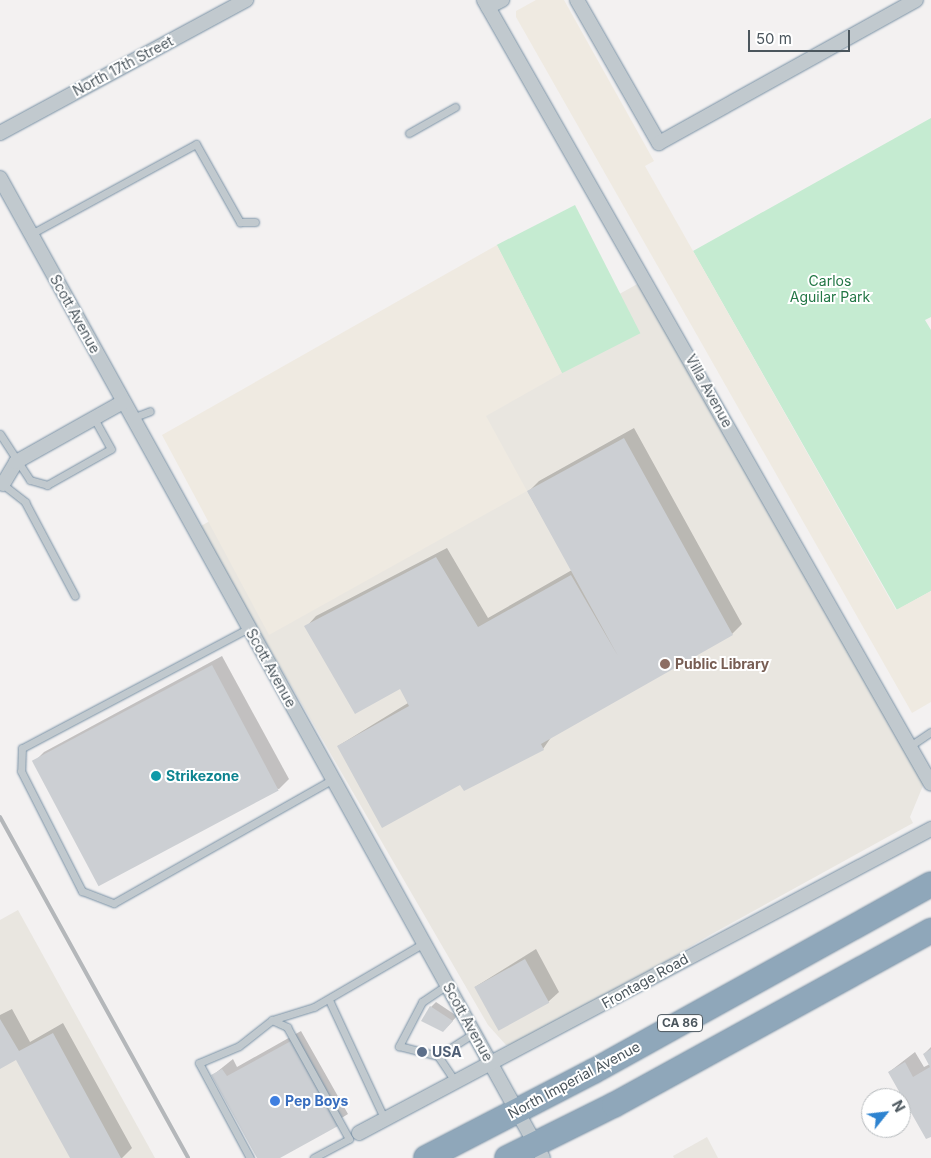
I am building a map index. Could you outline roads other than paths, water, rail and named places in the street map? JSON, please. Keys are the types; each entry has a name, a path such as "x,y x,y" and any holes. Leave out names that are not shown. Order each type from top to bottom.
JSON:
{"highway":[{"name":"North Imperial Avenue","path":"426,1158 517,1111 931,884"},
{"name":"CA 86","path":"507,1158 539,1151 931,931"}],"street":[{"name":"North 17th Street","path":"0,133 246,0"},
{"path":"487,4 502,0"},
{"path":"577,0 659,143 916,0"},
{"name":"Villa Avenue","path":"487,4 931,784"},
{"name":"Scott Avenue","path":"0,178 539,1151"},
{"path":"1,485 16,462 123,402"},
{"name":"Frontage Road","path":"354,1136 492,1066 931,829"}],"lane":[{"path":"409,134 455,107"},
{"path":"31,234 196,144 240,222 255,222"},
{"path":"132,418 150,411"},
{"path":"0,434 16,462 30,480 47,485 110,449 94,418"},
{"path":"1,485 25,502 75,596"},
{"path":"249,628 22,748 21,771 82,891 114,903 332,779"},
{"path":"910,746 931,732"},
{"path":"250,1158 199,1063 239,1046 272,1020 329,1000 424,943"},
{"path":"447,985 422,1002 399,1046 438,1056 456,1084"},
{"path":"329,1000 386,1120"},
{"path":"272,1020 287,1027 354,1136 314,1158"},
{"path":"438,1056 474,1034"}],"railway":[{"path":"0,817 188,1158"}],"place":[{"name":"Public Library","path":"665,664"},
{"name":"Strikezone","path":"156,776"},
{"name":"USA","path":"422,1052"},
{"name":"Pep Boys","path":"275,1101"}],"park label":[{"name":"Carlos Aguilar Park","path":"830,290"}]}
